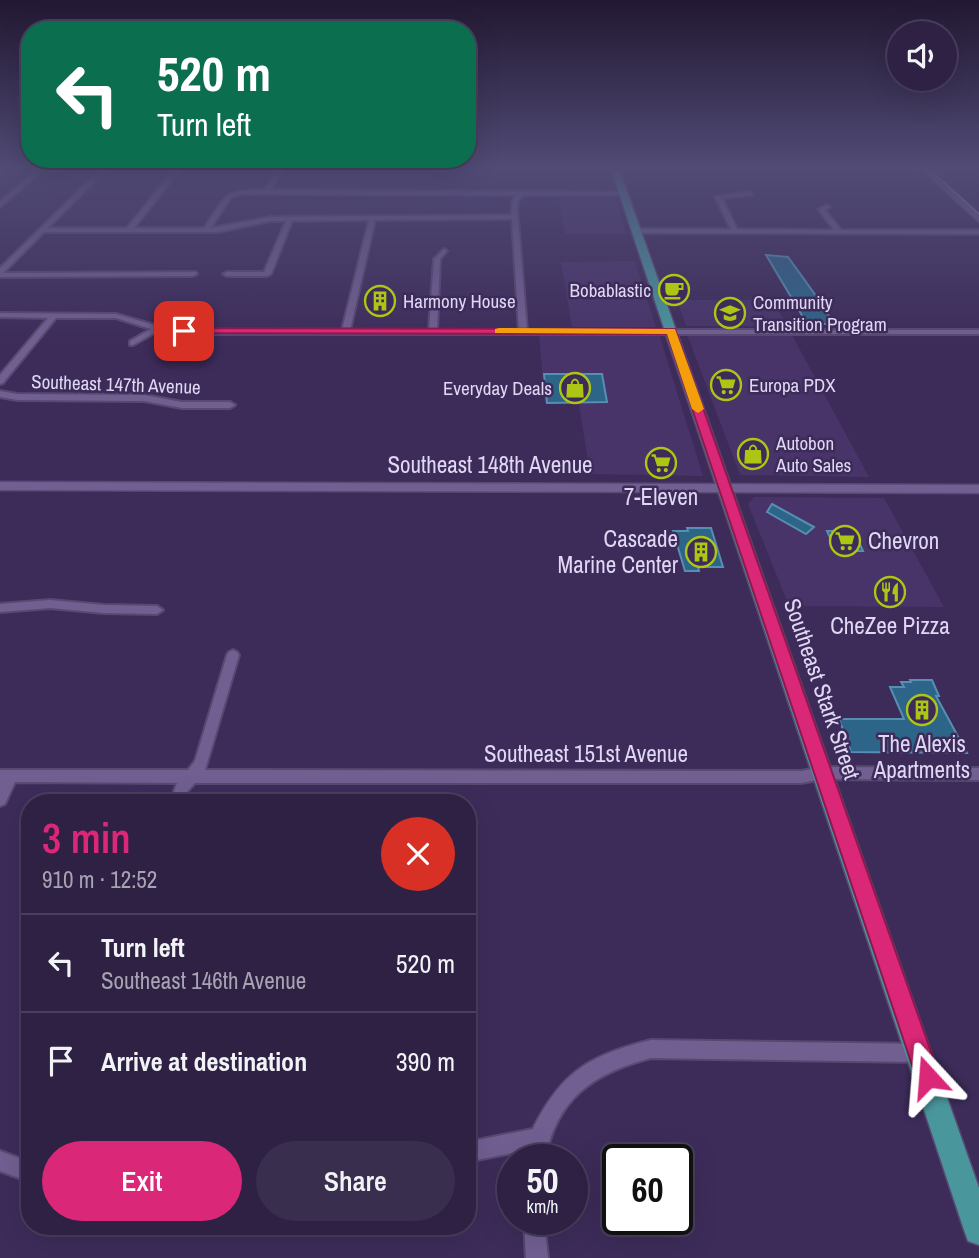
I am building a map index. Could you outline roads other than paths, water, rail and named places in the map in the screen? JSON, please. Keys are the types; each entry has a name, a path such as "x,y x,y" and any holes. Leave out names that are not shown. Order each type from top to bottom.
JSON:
{"main road":[{"name":"Southeast Stark Street","path":"634,225 975,1205 979,1230"},
{"name":"Southeast 148th Avenue","path":"0,486 979,489"}],"street":[{"path":"0,273 48,225"},
{"path":"130,229 133,225"},
{"path":"206,230 210,225"},
{"path":"43,230 228,230 246,225"},
{"path":"227,274 267,274 288,225"},
{"path":"346,331 371,225"},
{"path":"515,225 523,331"},
{"path":"732,225 735,231"},
{"path":"834,225 839,231"},
{"path":"636,231 979,232"},
{"path":"433,331 437,259 444,251"},
{"path":"0,273 193,274"},
{"path":"0,381 55,314"},
{"path":"0,315 116,316 158,328 195,332 979,332"},
{"path":"133,342 158,328"},
{"name":"Southeast 147th Avenue","path":"0,394 17,397 144,398 182,404 230,405"},
{"path":"0,608 50,604 157,610"},
{"path":"180,794 201,764 233,655"},
{"name":"Southeast 151st Avenue","path":"5,776 801,778 823,773 979,774"},
{"path":"0,799 5,776"},
{"path":"538,1144 550,1112 565,1091 583,1075 625,1055 651,1049 920,1053"},
{"path":"476,1150 539,1138"},
{"path":"0,1160 21,1168"},
{"path":"535,1235 537,1258"}],"place":[{"name":"Bobablastic","path":"674,290"},
{"name":"Harmony House","path":"380,301"},
{"name":"Community Transition Program","path":"730,313"},
{"name":"Europa PDX","path":"726,385"},
{"name":"Everyday Deals","path":"575,388"},
{"name":"Autobon Auto Sales","path":"753,454"},
{"name":"7-Eleven","path":"661,463"},
{"name":"Chevron","path":"845,541"},
{"name":"Cascade Marine Center","path":"701,552"},
{"name":"CheZee Pizza","path":"890,592"},
{"name":"The Alexis Apartments","path":"922,710"}]}
